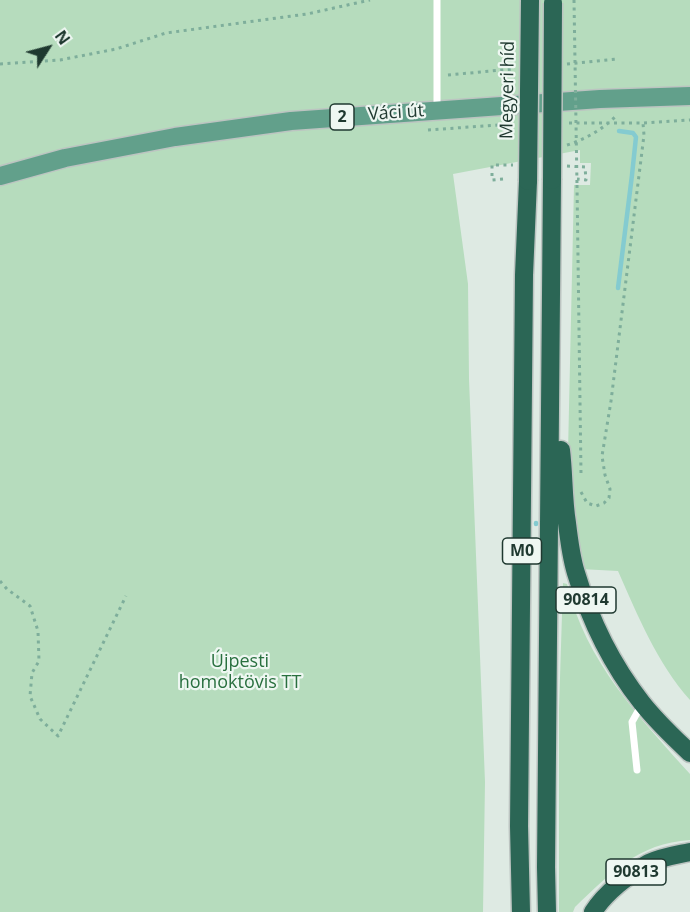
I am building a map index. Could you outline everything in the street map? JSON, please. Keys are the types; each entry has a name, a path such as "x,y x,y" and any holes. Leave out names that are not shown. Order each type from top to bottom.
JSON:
{"highway":[{"name":"Megyeri híd","path":"519,826 524,275 528,181 530,0"},
{"name":"M0","path":"547,912 553,0"},
{"name":"90814","path":"551,417 561,451 566,520 576,572 596,627 612,659 642,703 665,730 690,753"},
{"name":"M0","path":"519,826 521,912"},
{"path":"511,912 511,878 519,826"},
{"name":"90813","path":"593,912 601,900 649,863 690,852"}],"main road":[{"name":"Váci út","path":"0,176 65,158 174,137 291,121 437,110 690,96"}],"lane":[{"path":"437,0 437,110"},
{"path":"637,770 632,722 642,703"}],"path":[{"path":"0,64 60,60 116,48 166,33 307,14 370,0"},
{"path":"574,0 581,481"},
{"path":"564,146 585,139 608,123 632,98"},
{"path":"562,123 643,123 690,120"},
{"path":"582,493 587,503 596,506 609,498 610,489 602,456 644,135 643,123"},
{"path":"427,130 516,124"},
{"path":"503,179 492,180 492,165 515,165"},
{"path":"0,581 7,590 30,606 38,631 39,661 32,674 30,696 40,719 58,736 126,596"}],"green space":[{"name":"Újpesti homoktövis TT","path":"0,0 690,0 690,700 658,655 618,571 580,569 568,452 574,185 590,185 591,163 580,163 580,150 453,174 468,284 469,379 485,782 483,912 0,912"},
{"path":"563,583 567,584 587,638 616,686 690,774 690,840 655,847 626,862 575,907 573,912 559,912 559,709"}],"waterway":[{"path":"618,288 636,137 633,133 619,131"}]}
